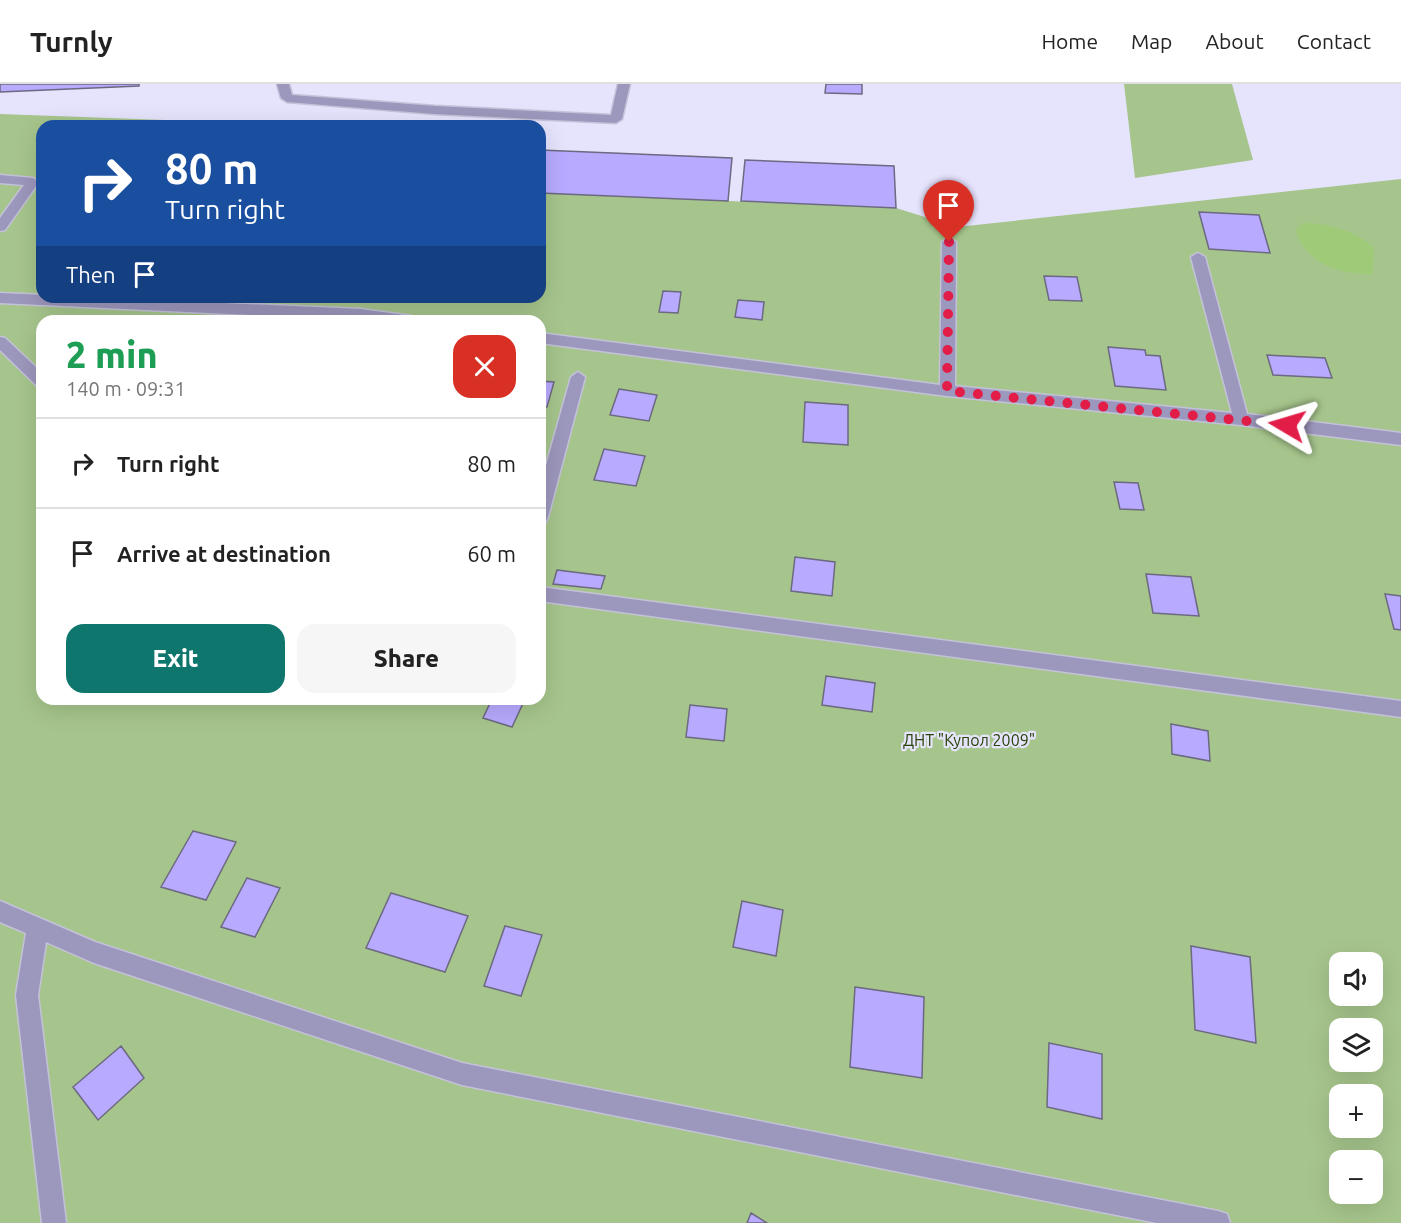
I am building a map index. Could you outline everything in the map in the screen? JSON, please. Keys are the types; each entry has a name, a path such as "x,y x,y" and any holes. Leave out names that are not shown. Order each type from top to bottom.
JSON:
{"street":[{"path":"283,84 287,98 435,110 616,119 624,84"},
{"path":"0,179 33,182 0,227"},
{"path":"947,391 949,242"},
{"path":"1198,257 1241,419"},
{"path":"0,298 36,300"},
{"path":"112,303 367,315"},
{"path":"546,339 947,391 1241,419 1401,439"},
{"path":"0,342 36,376"},
{"path":"546,495 578,377"},
{"path":"546,595 1401,709"},
{"path":"0,911 93,952 462,1074 1218,1223"},
{"path":"38,927 27,995 54,1223"}],"green space":[{"path":"1124,84 1232,84 1253,160 1135,178"},
{"name":"ДНТ \"Купол 2009\"","path":"0,114 165,120 36,120 36,303 546,303 546,193 896,208 957,227 1401,179 1401,1223 0,1223"}],"shaded area":[{"path":"1303,223 1341,229 1367,242 1374,248 1372,275 1337,269 1316,259 1301,242 1296,230"}],"building":[{"path":"0,84 139,84 139,86 0,92"},
{"path":"826,84 862,84 862,94 825,93"},
{"path":"546,150 732,158 728,201 546,193"},
{"path":"745,160 894,166 896,208 741,201"},
{"path":"1199,212 1259,215 1270,253 1209,249"},
{"path":"1044,276 1077,277 1082,301 1049,300"},
{"path":"663,291 681,292 678,313 659,312"},
{"path":"738,300 764,302 762,320 735,317"},
{"path":"1108,347 1145,350 1146,355 1160,356 1166,390 1115,386"},
{"path":"1267,355 1325,358 1332,378 1273,375"},
{"path":"546,381 554,382 547,407"},
{"path":"619,389 657,395 649,421 610,415"},
{"path":"805,402 848,405 848,445 803,442"},
{"path":"604,449 645,456 636,486 594,480"},
{"path":"1114,482 1138,483 1144,510 1120,509"},
{"path":"795,557 835,562 832,596 791,591"},
{"path":"557,570 605,576 601,589 553,584"},
{"path":"1146,574 1191,577 1199,616 1153,613"},
{"path":"1385,594 1401,596 1401,630 1394,629"},
{"path":"826,676 875,683 872,712 822,705"},
{"path":"489,705 522,705 512,727 483,718"},
{"path":"690,705 727,709 724,741 686,737"},
{"path":"1171,724 1208,731 1210,761 1172,754"},
{"path":"193,831 236,842 206,900 161,887"},
{"path":"247,878 280,888 255,937 221,927"},
{"path":"391,893 468,916 445,972 366,948"},
{"path":"742,901 783,910 776,956 733,947"},
{"path":"505,926 542,935 521,996 484,986"},
{"path":"1191,946 1250,957 1256,1043 1195,1030"},
{"path":"855,987 924,997 922,1078 850,1067"},
{"path":"1049,1043 1102,1054 1102,1119 1047,1107"},
{"path":"121,1046 144,1078 98,1120 73,1087"},
{"path":"751,1213 767,1223 747,1223"}],"route":[{"path":"949,242 947,391 1287,425"}]}
